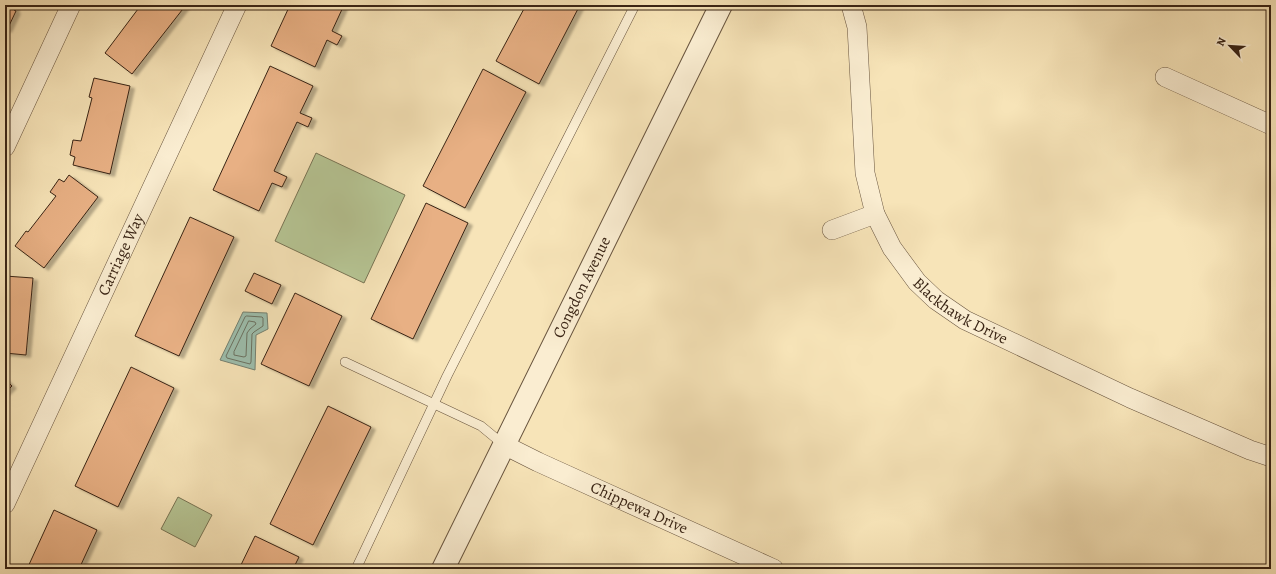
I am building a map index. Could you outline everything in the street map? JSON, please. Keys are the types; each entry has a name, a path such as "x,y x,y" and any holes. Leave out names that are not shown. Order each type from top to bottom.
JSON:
{"street":[{"path":"5,147 71,5"},
{"name":"Carriage Way","path":"5,504 236,5"},
{"name":"Congdon Avenue","path":"443,569 721,5"},
{"name":"Blackhawk Drive","path":"851,5 857,27 865,173 875,214 892,248 917,282 936,300 965,320 1145,404 1250,450 1271,457"},
{"path":"1165,78 1271,125"},
{"path":"832,230 875,214"},
{"name":"Chippewa Drive","path":"504,445 545,466 774,569"}],"lane":[{"path":"356,569 434,403 635,5"},
{"path":"345,362 481,426 504,445"}],"green space":[{"path":"316,153 405,195 364,283 275,241"},
{"path":"178,497 212,515 195,547 161,529"}],"water":[{"path":"243,312 267,313 268,329 256,335 255,370 220,360"}],"building":[{"path":"5,5 16,5 14,10 16,11 7,30 5,29"},
{"path":"141,5 186,5 132,74 105,53"},
{"path":"290,5 344,5 332,31 342,36 337,45 327,40 315,67 271,46"},
{"path":"526,5 580,5 539,84 496,61"},
{"path":"270,66 313,86 300,113 312,118 308,127 297,122 274,171 287,177 282,187 272,183 259,211 213,190"},
{"path":"483,69 526,92 465,208 423,186"},
{"path":"94,78 130,86 110,174 73,165 75,157 70,155 73,140 81,141 92,98 89,97"},
{"path":"69,175 98,197 44,268 15,246 56,196 50,192 59,179 64,182"},
{"path":"426,203 468,223 413,339 371,319"},
{"path":"190,217 234,237 179,356 135,336"},
{"path":"254,273 281,285 272,304 245,291"},
{"path":"5,276 33,278 26,355 5,353"},
{"path":"295,293 342,316 309,386 261,364"},
{"path":"131,367 174,388 118,507 75,486"},
{"path":"5,379 12,386 5,393"},
{"path":"328,406 371,427 313,545 270,524"},
{"path":"54,510 97,530 79,569 27,569"},
{"path":"255,536 299,557 293,569 239,569"}]}
